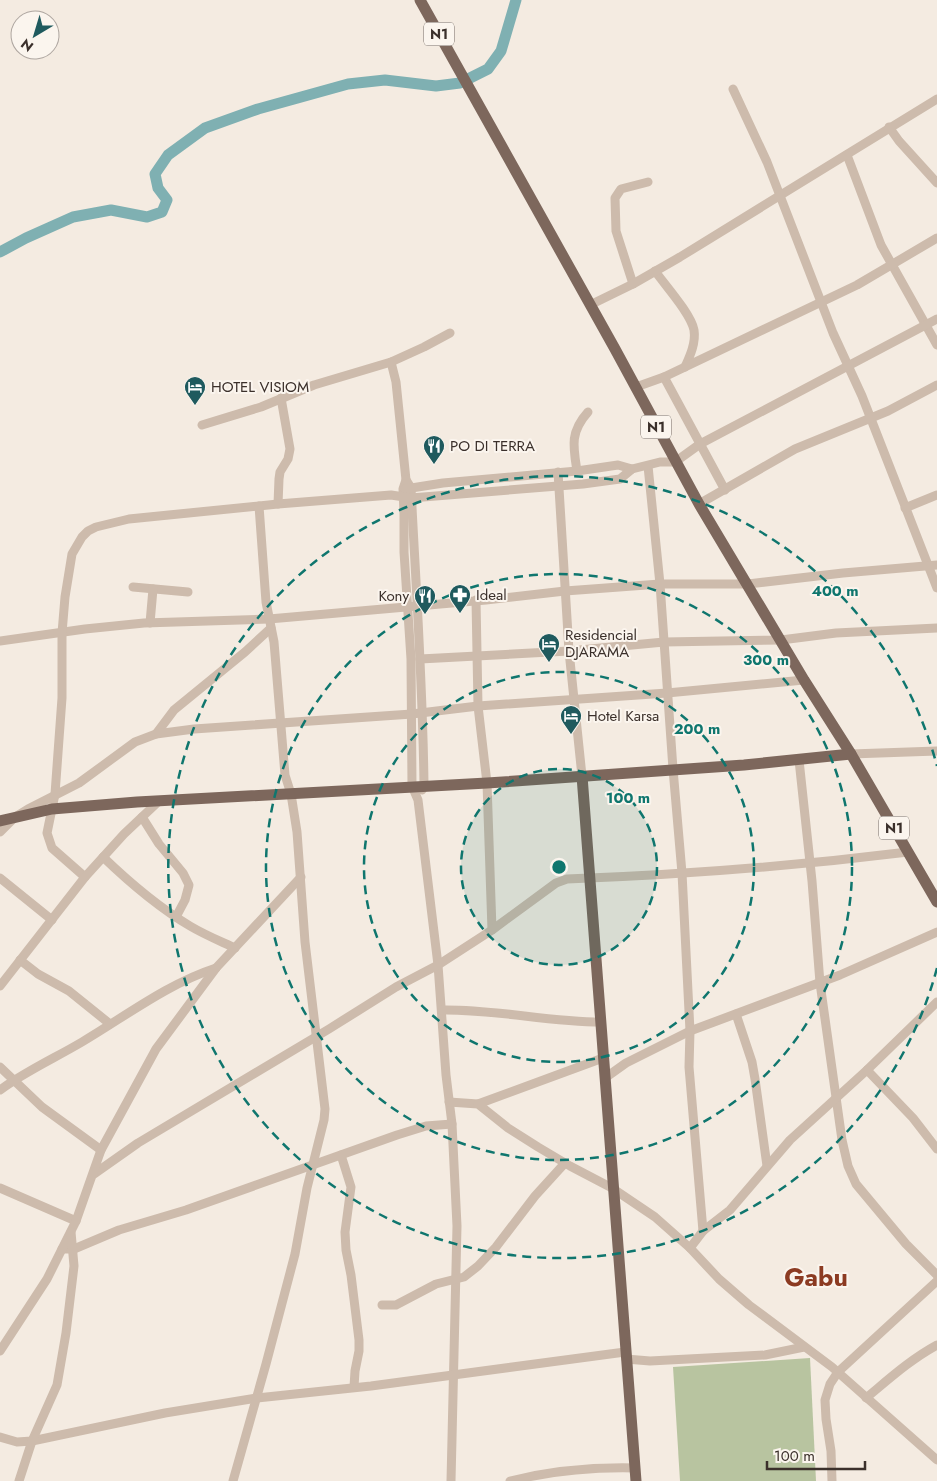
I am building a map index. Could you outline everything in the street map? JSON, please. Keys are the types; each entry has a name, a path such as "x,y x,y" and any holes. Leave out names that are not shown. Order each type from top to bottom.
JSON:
{"main road":[{"name":"N1","path":"420,0 699,504 804,680 851,754 937,902"},
{"path":"0,820 52,809 159,801 486,783 799,760 851,754"},
{"path":"582,776 591,878 612,1188 636,1481"}],"street":[{"path":"733,90 760,144 937,588"},
{"path":"590,305 655,271 847,155 937,98"},
{"path":"889,127 937,183"},
{"path":"847,155 874,229 891,265 937,345"},
{"path":"633,284 616,231 614,198 621,189 648,182"},
{"path":"636,388 664,377 857,285 937,238"},
{"path":"655,271 684,310 694,329 693,347 685,367"},
{"path":"86,877 52,848 48,841 47,833 55,794 62,698 62,632 69,565 76,545 88,531 110,522 128,519 392,495 443,483 577,471 618,465 632,469 660,462 675,462 700,444 937,318"},
{"path":"202,425 261,407 314,385 391,362 450,333"},
{"path":"391,362 396,382 418,605 423,712 418,800 438,965 442,1032 452,1124 457,1226 457,1279 451,1481"},
{"path":"664,377 725,490"},
{"path":"699,504 796,449 871,419 908,402 937,385"},
{"path":"278,504 280,472 288,459 290,449 281,398"},
{"path":"577,471 574,446 575,431 588,412"},
{"path":"648,466 660,584 682,873 690,1031 689,1067 703,1231"},
{"path":"407,490 558,485 620,479 632,469"},
{"path":"558,472 569,651 582,776"},
{"path":"407,490 404,552 411,659 412,714 418,786"},
{"path":"905,508 937,495"},
{"path":"233,1481 295,1254 307,1188 325,1109 306,942 297,832 286,783 271,628 266,602 259,506"},
{"path":"0,641 62,632 150,623 270,619 565,591 660,584 748,584 817,575 937,566"},
{"path":"133,587 188,592"},
{"path":"150,623 153,589"},
{"path":"476,600 478,706 486,783 492,930"},
{"path":"156,734 174,710 245,652 271,628"},
{"path":"420,660 569,651 664,642 781,640 836,634 937,628"},
{"path":"0,832 15,817 55,794 79,784 135,742 156,734 281,722 412,714 478,706 667,693 804,680"},
{"path":"851,754 937,751"},
{"path":"799,760 820,983 846,1158 856,1184 906,1244 937,1275"},
{"path":"0,986 103,857 159,801"},
{"path":"142,817 159,844 183,873 189,885 185,900 176,917"},
{"path":"94,1174 138,1143 396,987 438,965 492,930 556,883 567,879 682,873 846,860 908,852"},
{"path":"103,857 132,885 176,917 235,948"},
{"path":"0,1351 47,1279 76,1221 101,1150 154,1052 216,968 251,928 301,877"},
{"path":"0,878 52,920"},
{"path":"605,1078 626,1063 690,1031 820,983 937,932"},
{"path":"20,960 38,974 69,991 110,1024"},
{"path":"0,1090 13,1080 82,1042 164,992 198,974 216,968"},
{"path":"690,1248 703,1231 730,1210 790,1140 867,1070 937,1002"},
{"path":"442,1010 536,1017 570,1022 601,1022"},
{"path":"736,1014 756,1079 766,1166"},
{"path":"449,1102 478,1104 603,1058"},
{"path":"0,1067 42,1107 101,1150"},
{"path":"867,1070 913,1118 937,1149"},
{"path":"478,1104 508,1128 565,1163 612,1188 655,1217 690,1248 719,1279 749,1306 838,1372 937,1460"},
{"path":"62,1249 74,1249 119,1230 186,1210 410,1131 426,1126 452,1124"},
{"path":"341,1154 350,1187 346,1241 359,1340 354,1387"},
{"path":"382,1305 396,1305 436,1284 464,1277 478,1266 496,1247 535,1196 565,1163"},
{"path":"0,1188 76,1221"},
{"path":"19,1481 32,1441 58,1385 74,1266 71,1232"},
{"path":"832,1481 831,1450 825,1400 830,1384 838,1372 937,1281"},
{"path":"866,1398 904,1366 937,1346"},
{"path":"0,1437 17,1442 32,1441 165,1413 257,1398 454,1374 626,1356 650,1361 765,1355 804,1347"},
{"path":"510,1481 584,1468 635,1468"}],"green space":[{"path":"810,1358 816,1481 680,1481 673,1367"}],"waterway":[{"path":"0,252 73,217 111,210 147,217 162,212 167,200 158,188 155,174 168,155 205,128 258,109 348,84 385,80 436,86 460,83 488,69 501,51 516,0"}],"place":[{"name":"HOTEL VISIOM","path":"195,406"},
{"name":"PO DI TERRA","path":"434,465"},
{"name":"Ideal","path":"460,614"},
{"name":"Kony","path":"425,615"},
{"name":"Residencial DJARAMA","path":"549,663"},
{"name":"Hotel Karsa","path":"571,735"}],"district":[{"name":"Gabu","path":"816,1277"}]}
